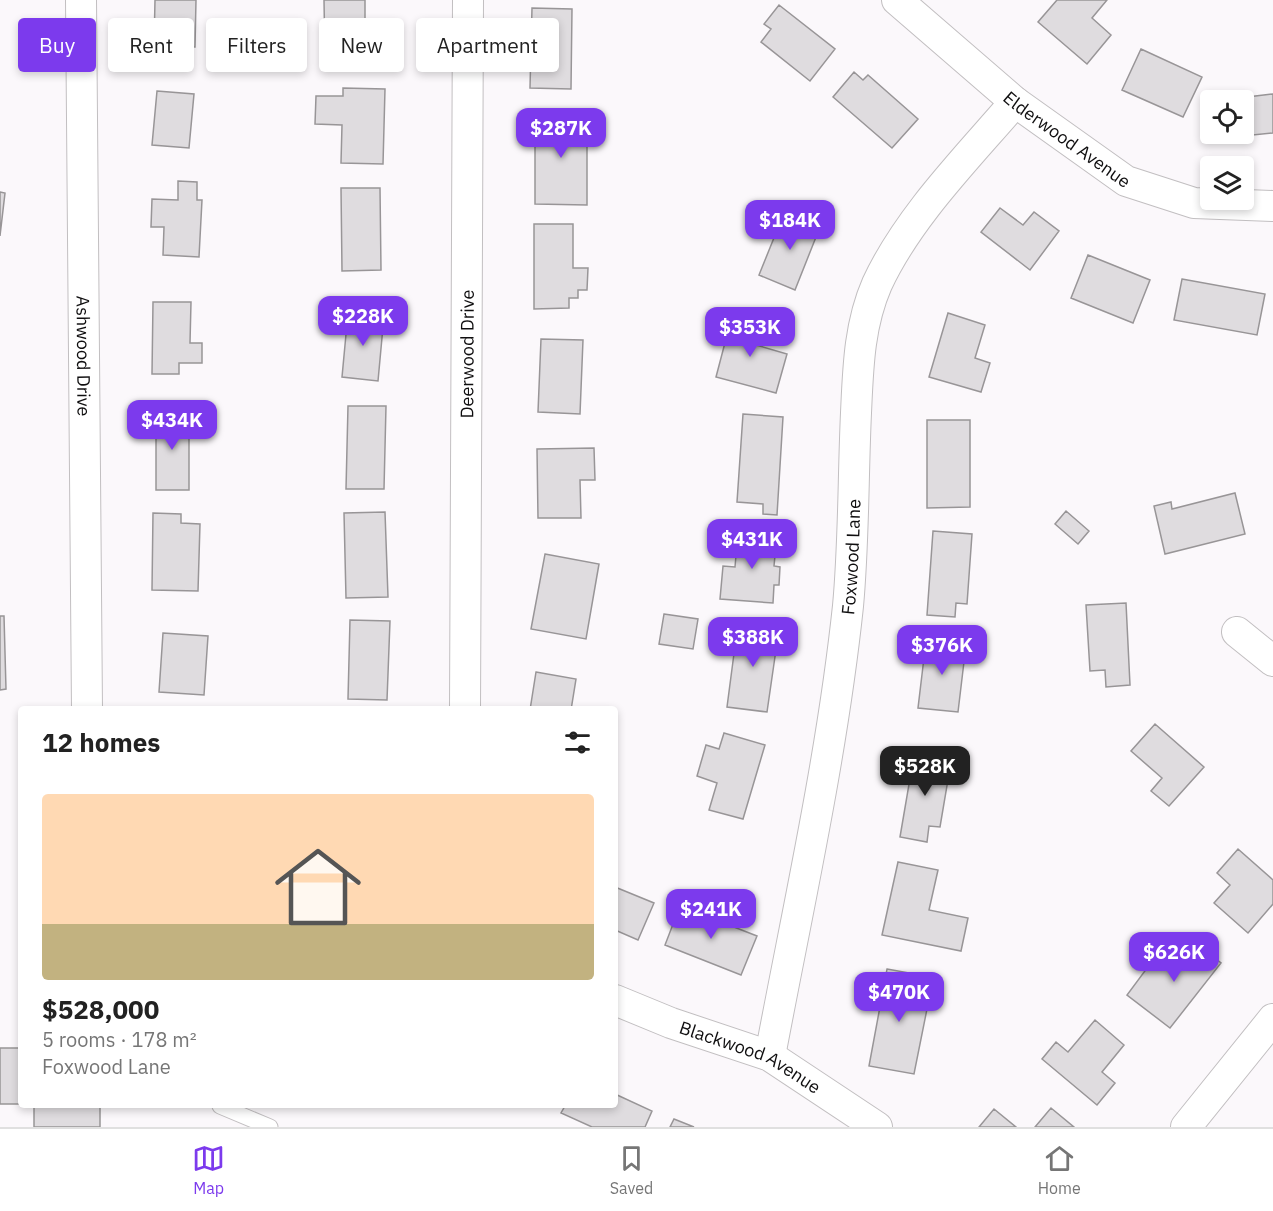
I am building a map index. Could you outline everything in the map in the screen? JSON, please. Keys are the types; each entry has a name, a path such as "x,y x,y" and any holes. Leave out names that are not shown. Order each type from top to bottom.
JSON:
{"street":[{"name":"Ashwood Drive","path":"81,0 87,706"},
{"name":"Deerwood Drive","path":"465,706 468,0"},
{"name":"Elderwood Avenue","path":"897,0 1015,102 1126,181 1194,203 1273,206"},
{"name":"Foxwood Lane","path":"770,1056 822,783 843,653 850,581 858,365 865,318 877,284 912,227 929,203 1015,102"},
{"path":"1237,632 1273,661"},
{"name":"Blackwood Avenue","path":"618,1001 671,1023 770,1056 877,1127"},
{"path":"1186,1127 1273,1019"}],"lane":[{"path":"225,1108 270,1127"}],"building":[{"path":"155,0 196,0 195,47 194,18 155,18"},
{"path":"324,0 365,0 365,18 324,18"},
{"path":"1057,0 1107,0 1092,18 1111,35 1087,64 1038,22"},
{"path":"779,5 835,49 810,81 761,42 771,29 764,24"},
{"path":"532,8 572,9 571,89 530,88 530,72 559,72 559,18 532,18"},
{"path":"1141,49 1202,77 1183,117 1122,90"},
{"path":"854,72 863,80 868,75 918,119 892,148 833,97"},
{"path":"343,88 385,89 383,164 341,163 342,125 315,124 316,96 343,96"},
{"path":"157,91 194,94 189,148 152,145"},
{"path":"1273,94 1273,133 1254,135 1254,96"},
{"path":"535,114 587,114 587,205 535,204"},
{"path":"178,181 197,182 197,200 202,200 199,257 163,255 164,227 151,227 152,199 178,200"},
{"path":"341,188 380,188 381,270 342,271"},
{"path":"0,192 5,193 0,236"},
{"path":"1000,208 1023,225 1034,212 1059,231 1030,270 981,232"},
{"path":"784,213 820,227 795,290 759,275"},
{"path":"534,224 573,224 573,268 588,268 587,290 578,290 578,298 569,298 569,308 534,309"},
{"path":"1088,255 1150,280 1133,323 1071,298"},
{"path":"1182,279 1265,294 1257,335 1174,320"},
{"path":"153,302 191,302 190,343 202,343 202,363 179,363 179,374 152,374"},
{"path":"348,313 384,316 378,381 342,377"},
{"path":"948,313 985,325 975,358 990,363 981,392 929,377"},
{"path":"732,316 761,324 756,345 787,354 776,393 716,377"},
{"path":"541,339 583,340 580,414 538,412"},
{"path":"348,406 386,406 384,489 346,489"},
{"path":"156,412 189,412 189,490 156,490"},
{"path":"743,414 783,417 777,515 763,514 763,504 737,502"},
{"path":"927,420 970,420 970,507 927,508"},
{"path":"594,448 595,480 580,480 581,518 538,518 537,449"},
{"path":"1235,493 1245,534 1165,554 1154,506 1171,502 1172,509"},
{"path":"1066,511 1089,531 1078,544 1055,524"},
{"path":"385,512 388,597 346,598 344,513"},
{"path":"153,513 181,514 181,523 200,524 198,591 152,590"},
{"path":"933,531 972,534 967,604 956,603 955,617 927,615"},
{"path":"738,532 777,535 774,566 780,567 779,585 774,585 773,603 720,599 723,566 735,567"},
{"path":"545,554 599,564 586,639 531,629"},
{"path":"1126,603 1130,685 1106,687 1105,670 1090,671 1086,605"},
{"path":"664,614 698,619 693,649 659,644"},
{"path":"0,616 4,616 6,689 0,690"},
{"path":"350,620 390,621 387,700 348,699"},
{"path":"738,623 779,629 767,712 727,707"},
{"path":"163,633 208,636 204,695 159,692"},
{"path":"926,641 966,645 958,712 918,708"},
{"path":"536,672 576,679 572,706 531,706"},
{"path":"1155,724 1204,767 1169,806 1151,791 1162,778 1131,751"},
{"path":"724,733 765,745 743,819 709,810 717,783 697,776 706,745 719,749"},
{"path":"914,755 951,762 940,827 929,826 927,842 900,837"},
{"path":"1238,849 1273,880 1273,904 1248,933 1214,903 1230,885 1217,873"},
{"path":"898,862 938,870 929,910 968,918 961,951 882,935"},
{"path":"618,888 654,903 638,940 618,931"},
{"path":"680,906 757,936 741,975 665,945"},
{"path":"1189,938 1221,963 1170,1028 1127,995 1153,960 1165,969"},
{"path":"887,969 926,976 920,1008 927,1009 914,1074 869,1066"},
{"path":"1095,1020 1124,1045 1102,1072 1115,1083 1097,1105 1042,1059 1056,1042 1068,1052"},
{"path":"0,1048 18,1048 18,1104 0,1104"},
{"path":"618,1095 652,1111 645,1127 592,1127 561,1113 564,1108 618,1108"},
{"path":"34,1108 100,1108 100,1127 34,1127"},
{"path":"1051,1108 1074,1127 1035,1127"},
{"path":"994,1109 1016,1127 979,1127"},
{"path":"674,1119 694,1127 670,1127"}]}
